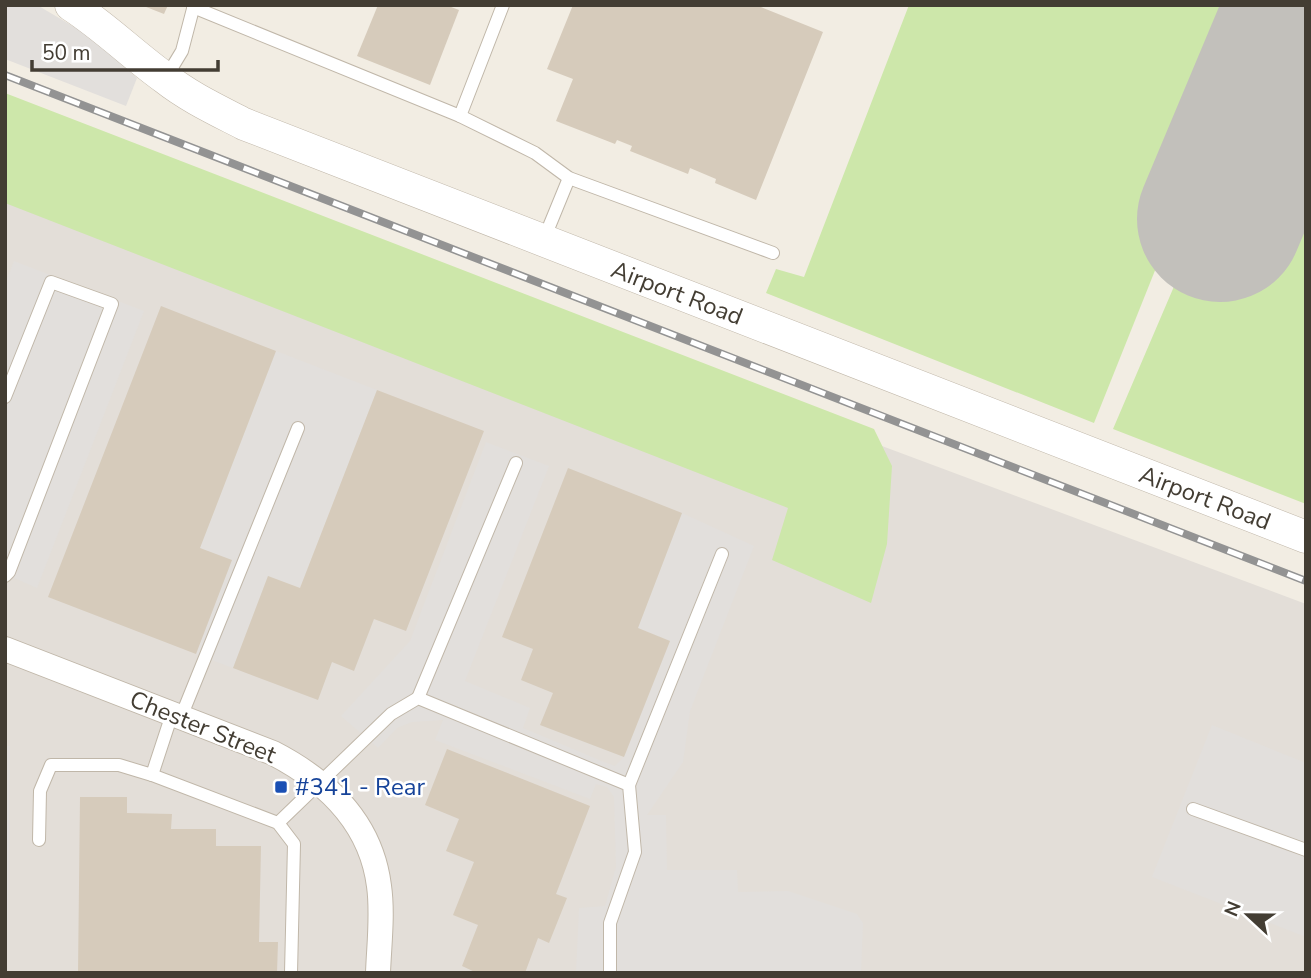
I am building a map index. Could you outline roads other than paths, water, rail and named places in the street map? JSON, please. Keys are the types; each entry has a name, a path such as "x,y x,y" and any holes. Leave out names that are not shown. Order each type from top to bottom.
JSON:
{"street":[{"name":"Airport Road","path":"71,5 110,32 165,79 187,94 244,124 1306,537"},
{"name":"Chester Street","path":"5,649 273,753 297,765 321,782 340,800 356,823 368,846 375,868 380,887 378,973"}],"lane":[{"path":"460,116 503,5"},
{"path":"165,79 182,51 194,6 460,116 535,153 569,178 773,253"},
{"path":"544,241 569,178"},
{"path":"5,397 51,282 112,304 9,572 5,576"},
{"path":"152,775 298,428"},
{"path":"278,823 391,714 418,698 516,463"},
{"path":"610,973 610,923 635,852 629,785 722,554"},
{"path":"418,698 629,785"},
{"path":"39,840 40,791 51,765 119,765 278,823 294,844 291,973"},
{"path":"1193,809 1306,850"}],"railway":[{"path":"5,75 1306,581"}],"place":[{"name":"#341 - Rear","path":"281,787"}]}
